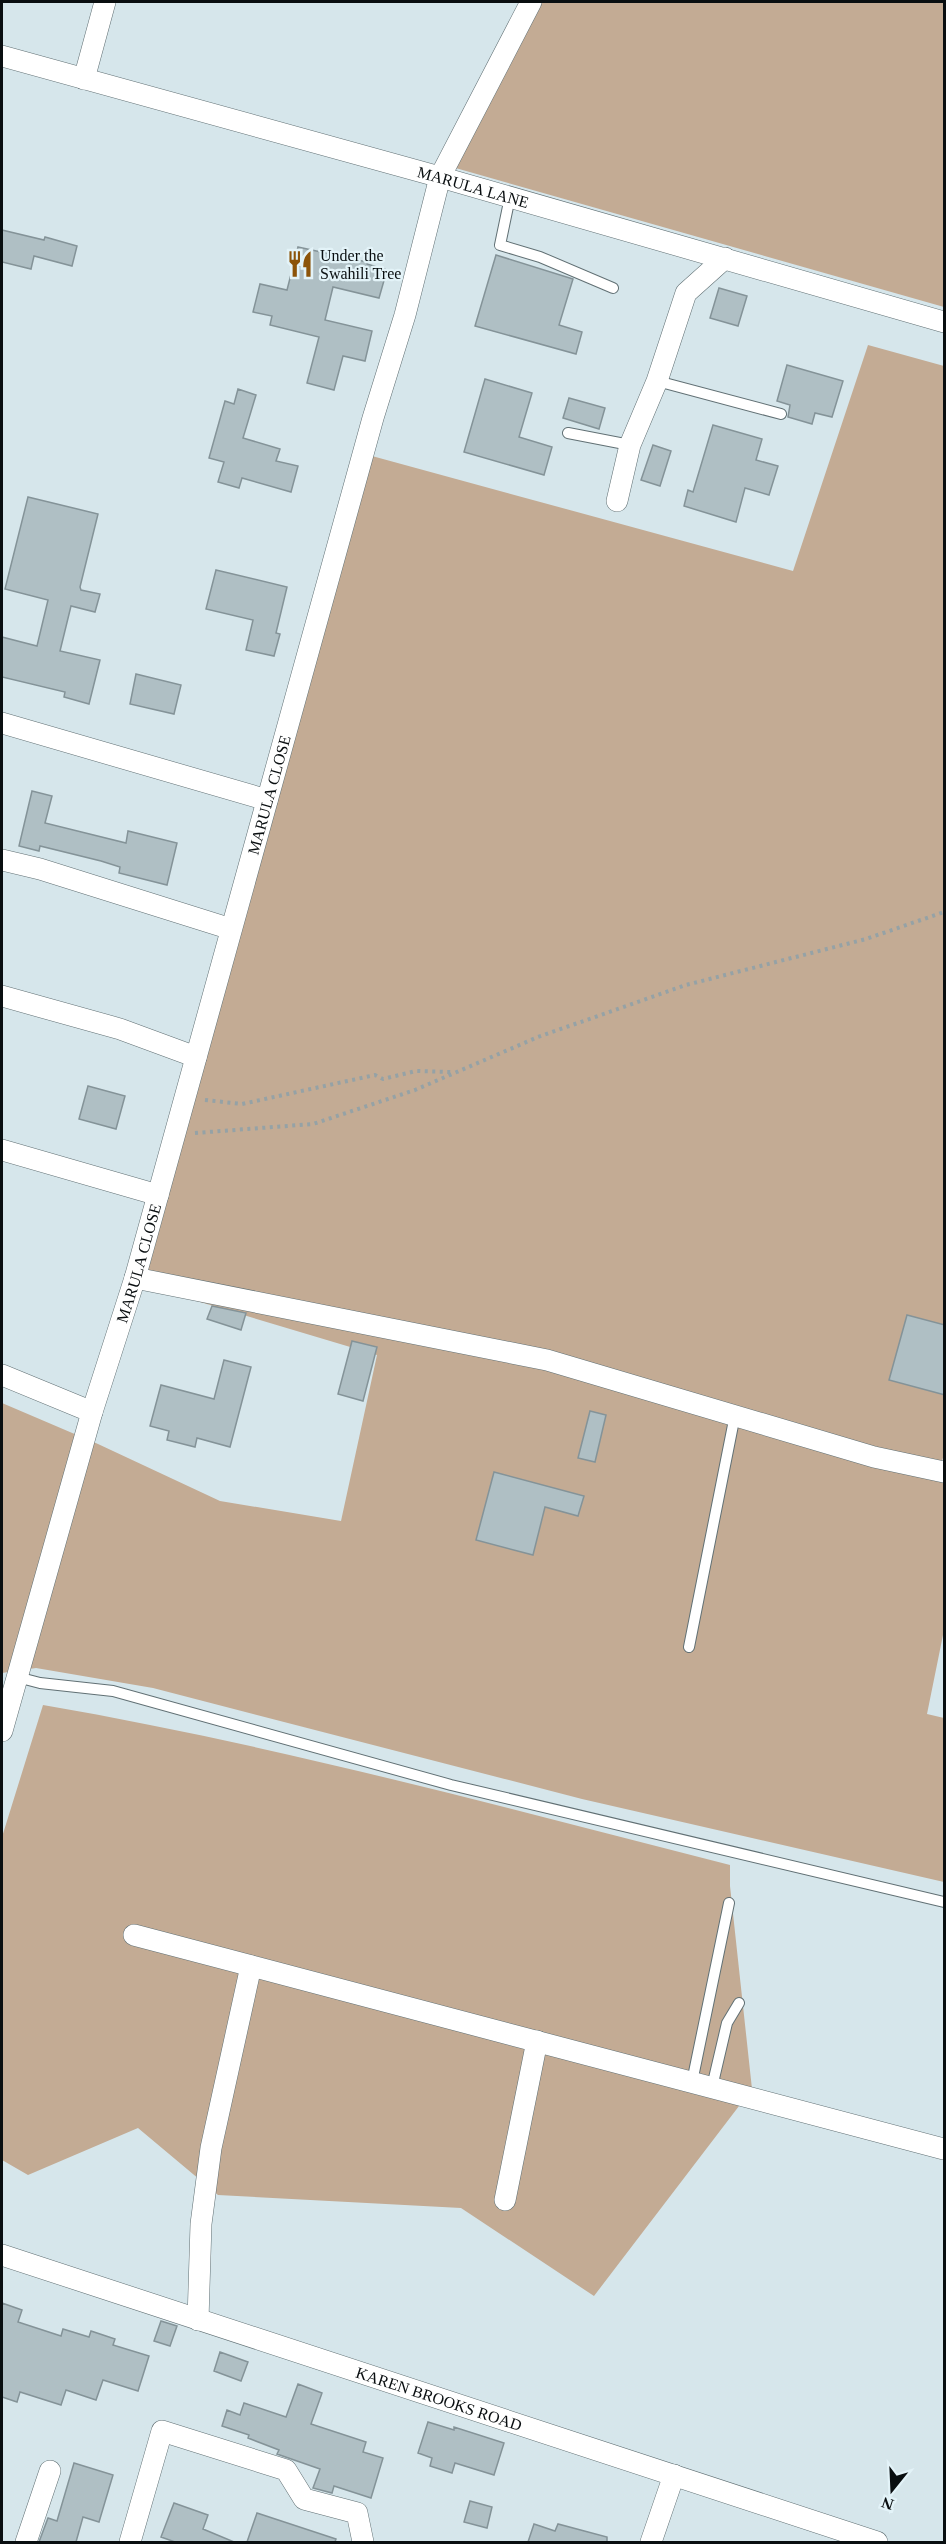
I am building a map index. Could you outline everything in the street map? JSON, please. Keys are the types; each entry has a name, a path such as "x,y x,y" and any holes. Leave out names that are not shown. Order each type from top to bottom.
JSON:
{"street":[{"path":"84,79 105,2"},
{"name":"MARULA CLOSE","path":"2,1731 92,1412 135,1278 373,418 405,315 440,177 531,2"},
{"name":"MARULA LANE","path":"2,56 440,177 945,322"},
{"path":"617,501 630,445 657,381 686,293 725,258"},
{"path":"2,723 267,800"},
{"path":"2,860 40,869 231,929"},
{"path":"2,996 120,1029 196,1057"},
{"path":"2,1150 158,1195"},
{"path":"135,1278 547,1360 874,1457 945,1472"},
{"path":"2,1375 92,1412"},
{"path":"134,1935 945,2149"},
{"path":"198,2319 201,2224 211,2148 251,1966"},
{"path":"505,2200 537,2041"},
{"name":"KAREN BROOKS ROAD","path":"2,2255 877,2542"},
{"path":"130,2542 162,2431 286,2470 304,2499 357,2513 363,2542"},
{"path":"26,2542 50,2471"},
{"path":"651,2542 674,2475"}],"lane":[{"path":"510,197 500,245 540,257 613,288"},
{"path":"657,381 781,414"},
{"path":"568,433 630,445"},
{"path":"689,1647 735,1416"},
{"path":"17,1677 40,1683 113,1691 451,1785 945,1902"},
{"path":"692,2082 729,1903"},
{"path":"712,2087 727,2023 739,2003"}],"path":[{"path":"175,1135 313,1124 415,1090 538,1037 686,985 866,939 945,912"},
{"path":"185,1098 242,1104 375,1075 383,1079 416,1071 454,1073"}],"shaded area":[{"path":"527,2 944,2 944,307 445,165"},
{"path":"868,345 944,366 944,1455 938,1472 944,1482 944,1630 927,1714 944,1718 944,1882 582,1799 153,1688 36,1668 2,1673 2,1403 98,1444 220,1501 341,1521 377,1355 140,1284 372,456 793,571"},
{"path":"43,1705 303,1758 730,1865 730,1886 752,2089 594,2296 461,2208 218,2195 138,2128 28,2175 2,2160 2,1837"}],"building":[{"path":"2,230 44,240 45,237 77,246 72,266 34,256 31,269 2,262"},
{"path":"298,247 367,262 367,264 387,270 379,298 333,287 325,320 372,331 365,361 343,356 334,390 307,383 319,337 270,325 272,316 253,312 260,284 287,290"},
{"path":"496,255 573,279 559,325 582,332 576,354 475,326"},
{"path":"719,288 747,296 738,326 710,318"},
{"path":"787,365 843,381 832,417 815,413 812,424 788,417 790,405 777,401"},
{"path":"485,379 532,393 519,437 552,447 544,475 464,452"},
{"path":"238,389 256,395 243,438 280,449 276,461 298,466 291,492 242,478 239,488 218,482 224,462 209,458 225,401 234,404"},
{"path":"569,398 605,408 599,429 563,418"},
{"path":"713,425 762,439 756,460 778,466 769,495 745,488 736,522 684,506 688,490 693,492"},
{"path":"653,445 671,451 660,486 641,480"},
{"path":"28,497 98,514 80,587 81,590 100,594 95,612 71,606 60,651 100,660 89,704 64,697 65,692 2,677 2,637 37,646 48,600 5,589"},
{"path":"216,570 287,587 276,633 280,634 274,656 246,650 253,620 206,609"},
{"path":"136,674 181,685 174,714 130,704"},
{"path":"32,791 52,796 45,823 126,843 128,831 177,843 167,885 119,873 120,867 101,861 40,846 39,851 19,846"},
{"path":"88,1086 125,1096 116,1129 79,1119"},
{"path":"212,1306 246,1313 241,1330 207,1319"},
{"path":"907,1315 945,1325 945,1395 889,1380"},
{"path":"352,1341 377,1347 363,1401 338,1394"},
{"path":"224,1360 251,1367 230,1447 197,1438 195,1447 167,1440 169,1431 150,1426 161,1385 214,1399"},
{"path":"590,1411 606,1415 595,1462 578,1458"},
{"path":"494,1472 584,1496 578,1516 545,1507 533,1555 476,1540"},
{"path":"2,2303 22,2310 18,2322 61,2336 63,2329 89,2337 91,2331 115,2339 113,2345 149,2356 138,2391 103,2380 96,2400 66,2390 61,2405 20,2392 17,2402 2,2397"},
{"path":"161,2321 177,2326 170,2346 154,2341"},
{"path":"220,2352 248,2362 241,2381 214,2371"},
{"path":"298,2384 322,2393 311,2424 366,2442 363,2452 383,2458 371,2498 334,2486 332,2493 313,2488 320,2469 277,2454 279,2450 248,2438 249,2435 222,2426 227,2410 240,2415 244,2403 286,2417"},
{"path":"428,2422 454,2430 454,2427 504,2443 494,2475 455,2463 452,2473 430,2466 432,2458 418,2453"},
{"path":"74,2463 113,2475 99,2522 83,2517 76,2542 39,2542 48,2518 57,2521"},
{"path":"470,2501 492,2507 487,2528 464,2522"},
{"path":"174,2503 208,2515 203,2529 234,2542 175,2542 161,2537"},
{"path":"257,2513 336,2539 335,2542 247,2542"},
{"path":"534,2524 555,2531 558,2524 607,2537 607,2542 528,2542"}],"place":[{"name":"Under the Swahili Tree","path":"300,264"}]}
